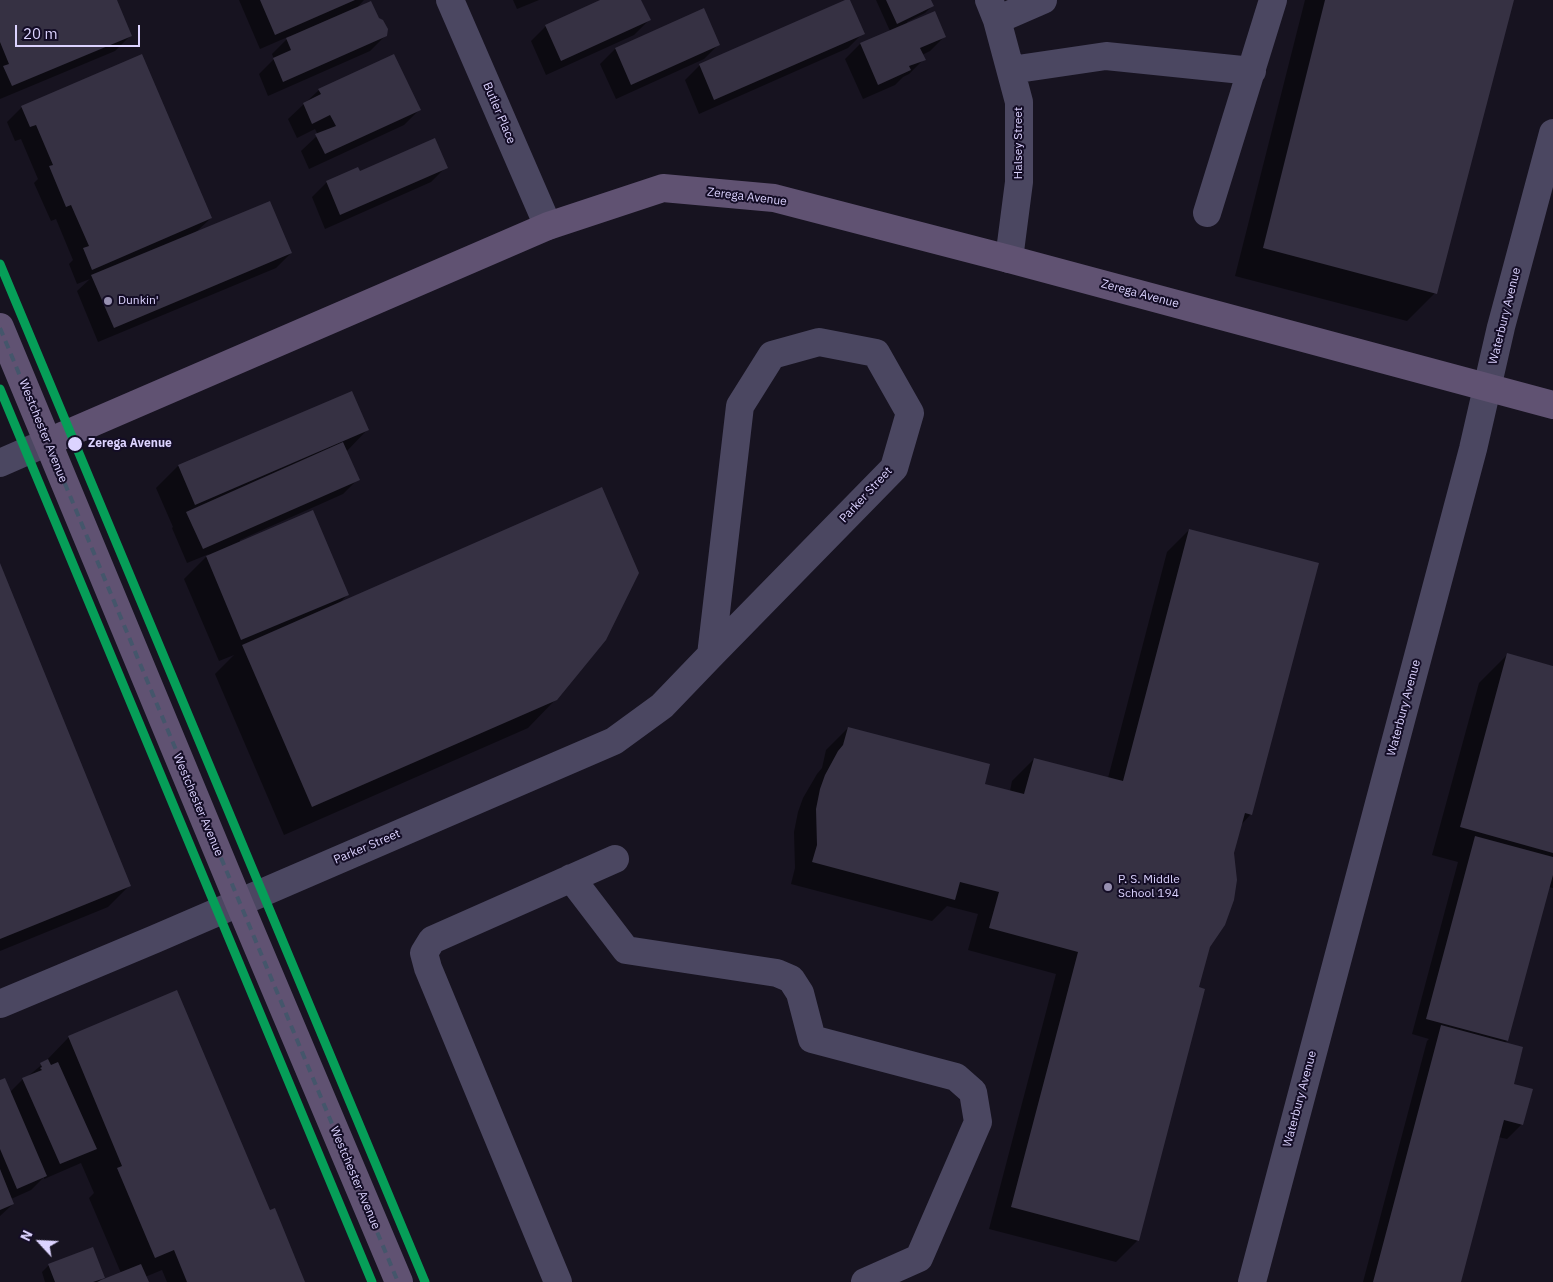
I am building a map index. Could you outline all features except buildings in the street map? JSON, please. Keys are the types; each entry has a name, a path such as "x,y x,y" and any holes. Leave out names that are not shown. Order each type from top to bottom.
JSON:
{"main road":[{"name":"Zerega Avenue","path":"48,442 548,226 663,188 774,198 1553,405"},
{"name":"Westchester Avenue","path":"0,327 239,903 399,1282"}],"street":[{"name":"Butler Place","path":"450,0 548,226"},
{"path":"993,10 1043,0"},
{"path":"1207,213 1273,0"},
{"name":"Halsey Street","path":"993,10 1019,102 1019,182 1009,259"},
{"path":"1011,70 1106,56 1252,71"},
{"name":"Waterbury Avenue","path":"1252,1282 1470,459 1501,327 1553,133"},
{"name":"Parker Street","path":"0,1004 614,741 662,706 712,655 894,468 910,413 876,353 819,342 772,355 740,406 712,655"},
{"name":"Zerega Avenue","path":"0,463 48,442"},
{"path":"558,1282 428,968 424,953 432,940 615,860"},
{"path":"571,878 626,950 777,973 791,979 800,993 812,1039 956,1077 973,1092 978,1122 921,1270 865,1282"}],"railway":[{"path":"0,328 398,1282"}],"transit line":[{"path":"0,264 425,1282"},
{"path":"0,389 372,1282"}],"place":[{"name":"Dunkin'","path":"108,301"},
{"name":"Zerega Avenue","path":"75,444"},
{"name":"P. S. Middle School 194","path":"1108,887"}]}
